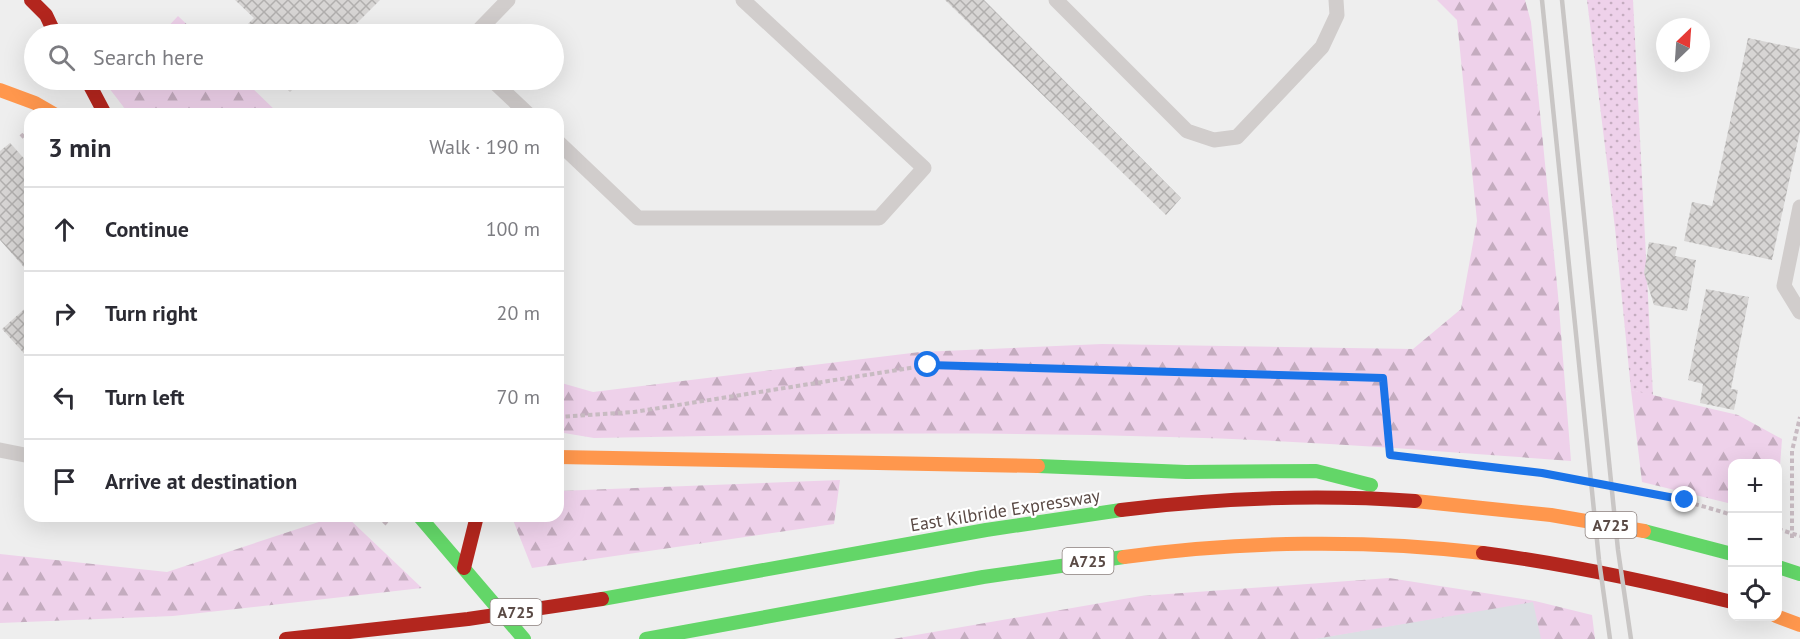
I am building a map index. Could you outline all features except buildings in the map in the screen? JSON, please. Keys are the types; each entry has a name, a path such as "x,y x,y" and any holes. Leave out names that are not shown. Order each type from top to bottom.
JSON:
{"main road":[{"path":"31,0 43,9 52,24"},
{"path":"0,89 24,88"},
{"path":"0,89 44,108"},
{"path":"92,90 102,108"},
{"name":"A725","path":"564,457 1049,466 1186,472 1316,471 1443,502"},
{"name":"East Kilbride Expressway","path":"286,639 575,604 984,530 1111,511 1260,498 1351,497 1443,502 1589,521 1651,533 1728,553"},
{"path":"424,522 524,639"},
{"path":"464,568 476,522"},
{"name":"A725","path":"646,639 983,577 1168,551 1245,546 1374,544 1441,548 1535,560 1634,578 1726,600"},
{"path":"1782,568 1800,573"},
{"path":"1782,618 1800,625"}],"lane":[{"path":"485,24 508,0"},
{"path":"564,148 638,218 879,218 924,168 743,0"},
{"path":"1056,0 1187,131 1214,140 1238,137 1322,47 1337,15 1336,0"},
{"path":"503,90 522,108"},
{"path":"1800,207 1784,286 1800,312"},
{"path":"0,450 24,455"}],"path":[{"path":"564,417 634,412 928,365 1383,378 1390,455 1542,473 1685,500 1728,514"},
{"path":"1792,539 1792,451 1800,417"},
{"path":"1782,530 1800,536"}],"shaded area":[{"path":"1535,601 1543,639 1313,639"}],"green space":[{"path":"1437,0 1525,0 1531,22 1558,295 1571,461 1219,438 1097,435 810,434 594,438 564,433 564,384 593,392 920,352 1102,344 1413,349 1461,309 1477,221 1457,20"},
{"path":"1587,0 1633,0 1653,396 1631,390 1615,228"},
{"path":"178,16 186,24 170,24"},
{"path":"111,90 254,90 273,108 124,108"},
{"path":"1631,390 1738,415 1782,439 1781,459 1728,459 1728,503 1642,482"},
{"path":"840,480 834,524 532,568 514,522 564,522 564,491"},
{"path":"319,522 352,522 422,588 173,616 0,623 0,554 167,572"},
{"path":"1389,578 1535,601 1592,615 1595,639 1541,639 1533,602 1315,639 893,639 1141,596"}],"railway":[{"path":"1542,0 1599,560 1610,639"},
{"path":"1562,0 1618,550 1631,639"}],"traffic: fast":[{"path":"1038,466 1186,472 1316,471 1371,485"},
{"path":"602,599 986,530 1121,510"},
{"path":"424,522 524,639"},
{"path":"1644,531 1728,553"},
{"path":"646,639 983,577 1124,557"},
{"path":"1782,568 1800,574"}],"traffic: slow":[{"path":"0,90 44,108"},
{"path":"564,457 1038,466"},
{"path":"1415,501 1551,515 1644,531"},
{"path":"1124,557 1213,548 1304,544 1394,545 1483,553"},
{"path":"1782,618 1800,625"}],"traffic: jam":[{"path":"31,0 46,15 50,24"},
{"path":"92,90 102,108"},
{"path":"1121,510 1268,498 1415,501"},
{"path":"464,568 476,522"},
{"path":"1483,553 1609,574 1728,601"},
{"path":"286,639 468,619 602,599"}],"route":[{"path":"928,365 1383,378 1390,455 1542,473 1685,500"}]}
